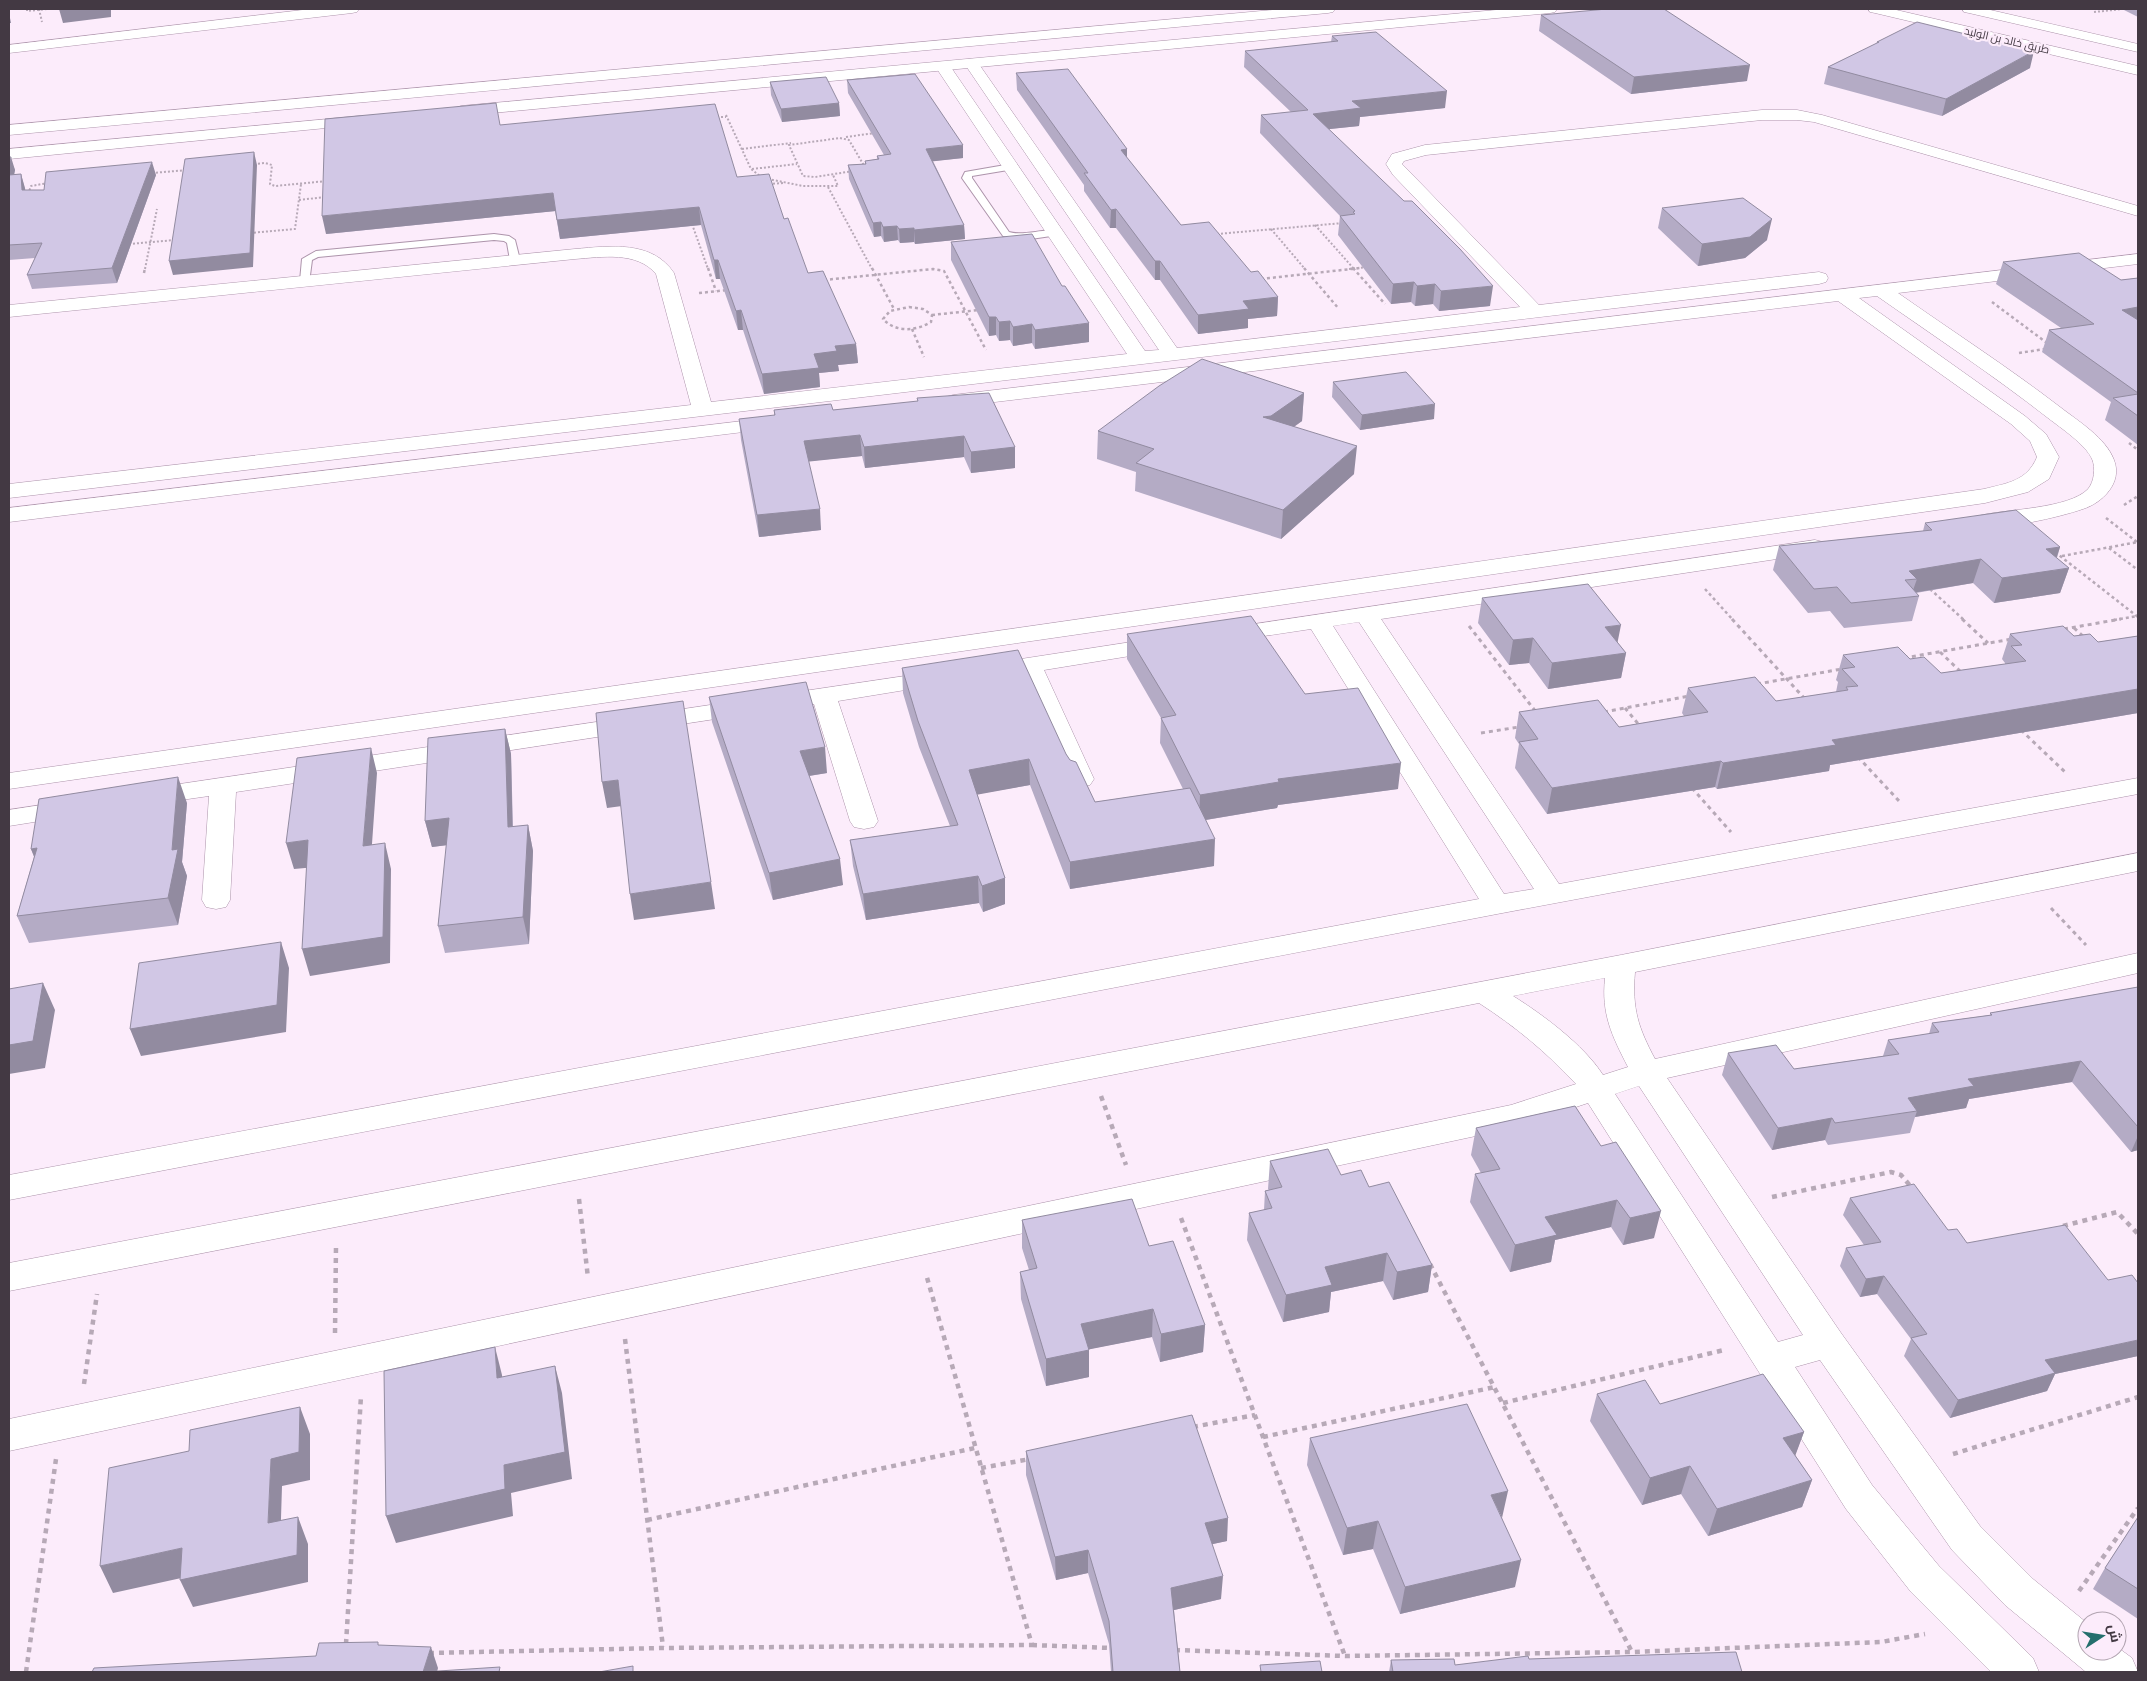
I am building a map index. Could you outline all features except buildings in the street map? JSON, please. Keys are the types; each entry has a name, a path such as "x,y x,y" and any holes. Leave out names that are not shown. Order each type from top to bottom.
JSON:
{"street":[{"path":"9,49 336,9 352,9"},
{"path":"9,130 1328,9"},
{"path":"1389,9 1401,15 1434,20"},
{"path":"445,113 971,63 1347,15 1434,20 1550,9"},
{"name":"طريق خالد بن الوليد","path":"1878,9 2138,71"},
{"name":"طريق خالد بن الوليد","path":"1969,9 2135,46"},
{"path":"971,63 1172,355"},
{"path":"943,66 1140,359"},
{"path":"277,128 268,125 264,120 266,115 286,105"},
{"path":"190,113 205,115 214,119 216,124 210,131 196,136"},
{"path":"1534,311 1399,171 1394,164 1398,158 1409,153 1425,150 1762,115 1798,115 1816,118 2138,211"},
{"path":"9,154 376,119"},
{"path":"9,491 1534,311 2138,242"},
{"path":"9,311 606,251 634,254 655,262 664,273 703,410"},
{"path":"930,404 2138,259"},
{"path":"1881,290 2056,414 2087,438 2103,458 2105,479 2094,495 2059,509 1962,525"},
{"path":"9,780 1985,496 2020,487 2041,474 2048,457 2039,438 2018,420 1842,295"},
{"path":"9,515 792,421"},
{"path":"1683,539 1708,563"},
{"path":"125,800 1835,544"},
{"path":"1366,614 1552,895"},
{"path":"1318,621 1497,905"},
{"path":"930,648 958,675"},
{"path":"1028,665 1081,779"},
{"path":"824,695 864,821"},
{"path":"216,900 223,785"},
{"path":"9,1188 1497,905 2138,786"},
{"path":"9,818 96,804"},
{"path":"9,1277 1621,965 2138,862"},
{"path":"1621,965 1618,997 1625,1032 1646,1072 1828,1343 1966,1538 2020,1592 2077,1640"},
{"path":"9,1435 1513,1116 1646,1072 1744,1048 2123,966"},
{"path":"1482,991 1522,1016 1557,1045 1588,1077 1859,1497 1925,1579 2019,1672"},
{"path":"1764,1350 1828,1343"},
{"path":"2103,1661 2118,1672"}],"lane":[{"path":"1011,168 977,172 968,174 966,178 1006,234 1014,237 1026,237 1055,232"},
{"path":"305,281 307,259 316,254 494,237 506,238 512,242 515,260"}],"path":[{"path":"27,9 27,12 48,9"},
{"path":"712,88 755,174 804,188 838,186 832,175"},
{"path":"716,118 726,117"},
{"path":"742,149 878,133"},
{"path":"792,143 788,146 805,176 832,175 866,170 849,140 840,138"},
{"path":"251,164 265,163 272,165 270,184 272,185 330,181"},
{"path":"752,169 797,164"},
{"path":"146,174 193,170"},
{"path":"26,201 30,186 50,183"},
{"path":"764,185 783,183"},
{"path":"248,233 294,229 301,184"},
{"path":"828,187 894,310"},
{"path":"299,200 328,197"},
{"path":"139,298 157,210"},
{"path":"691,220 716,291"},
{"path":"1213,234 1344,222"},
{"path":"1315,225 1406,326"},
{"path":"1271,229 1359,332"},
{"path":"121,245 180,239"},
{"path":"1253,280 1373,266"},
{"path":"815,281 944,271 999,375"},
{"path":"1963,280 2049,345 2047,349 2013,354"},
{"path":"671,296 736,289"},
{"path":"932,315 931,322 920,328 895,328 889,326 883,319 884,316 894,310 917,308 932,315 985,309"},
{"path":"2124,439 2138,450"},
{"path":"2101,514 2138,542"},
{"path":"2011,517 2138,616"},
{"path":"2061,556 2138,542"},
{"path":"2109,548 2138,570"},
{"path":"1684,566 1807,700"},
{"path":"1925,584 1988,643"},
{"path":"1450,601 1538,715"},
{"path":"2055,631 2138,616"},
{"path":"2074,628 2088,640"},
{"path":"1902,658 2017,638"},
{"path":"1940,652 1961,672"},
{"path":"1749,686 1844,669"},
{"path":"1598,713 1692,696"},
{"path":"1625,708 1644,731"},
{"path":"1448,739 1524,726"},
{"path":"2019,727 2069,776 2059,777"},
{"path":"1852,750 1922,826"},
{"path":"1689,784 1752,858"},
{"path":"1889,802 1907,799"},
{"path":"2029,884 2123,966"},
{"path":"1091,1067 1137,1196"},
{"path":"576,1166 647,1520 663,1648"},
{"path":"1735,1205 1891,1172 1901,1175 1913,1189"},
{"path":"1171,1189 1345,1656"},
{"path":"2058,1227 2117,1212 2138,1234"},
{"path":"336,1213 349,1363 345,1655"},
{"path":"917,1242 1032,1644"},
{"path":"26,1672 69,1422 102,1259"},
{"path":"1427,1259 1632,1652"},
{"path":"1503,1403 1764,1350"},
{"path":"1263,1437 1495,1387"},
{"path":"1914,1466 2138,1397"},
{"path":"1186,1428 1255,1415"},
{"path":"647,1520 975,1448"},
{"path":"981,1468 1040,1457"},
{"path":"2056,1623 2138,1508"},
{"path":"1169,1650 1345,1656 1632,1652 1881,1642 1971,1626"},
{"path":"424,1653 1032,1644 1120,1648"}]}
